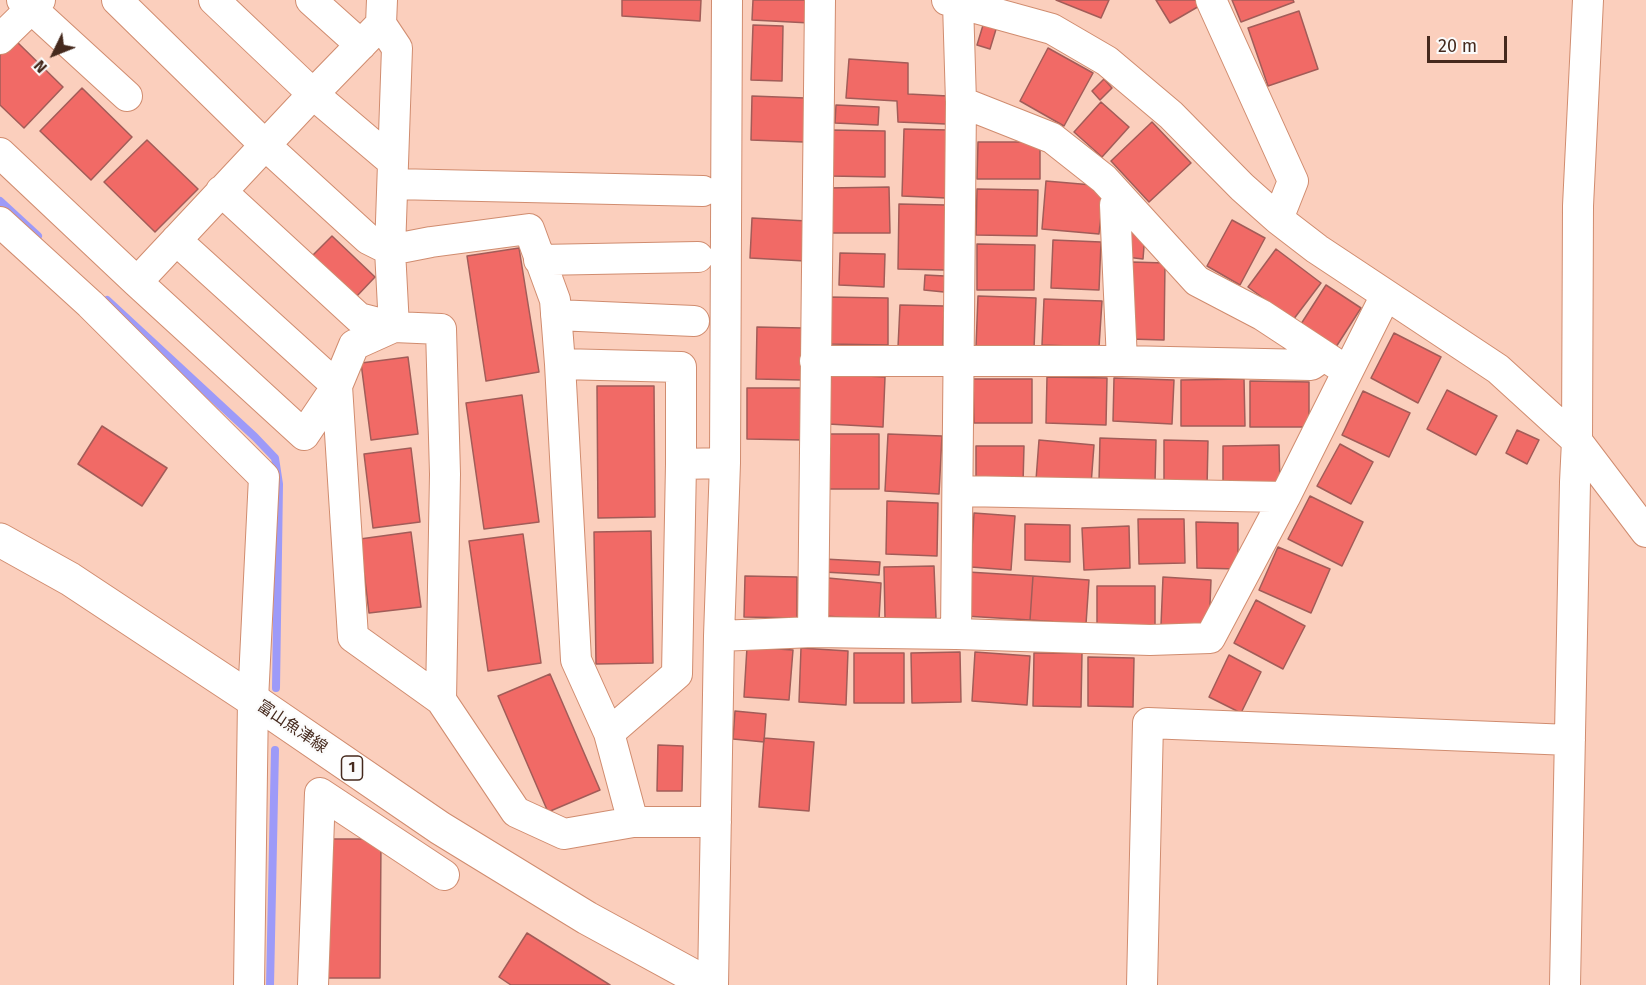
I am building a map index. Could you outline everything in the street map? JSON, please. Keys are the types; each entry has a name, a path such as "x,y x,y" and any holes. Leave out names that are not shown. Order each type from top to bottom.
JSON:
{"main road":[{"name":"富山魚津線","path":"0,540 70,579 254,700 459,840 587,918 711,985"}],"street":[{"path":"117,0 265,145 368,239 390,250 529,229 555,300 576,660 609,733 633,822"},
{"path":"214,0 393,173 704,191"},
{"path":"311,0 361,45"},
{"path":"711,985 725,463 727,0"},
{"path":"813,632 820,0"},
{"path":"1211,0 1293,181 1278,219"},
{"path":"1565,985 1577,441 1578,206 1588,0"},
{"path":"956,634 961,102 953,1 1052,29 1107,61 1171,115 1242,187 1278,219 1317,249 1498,369 1577,441 1646,532"},
{"path":"0,39 31,3 127,96"},
{"path":"137,282 361,45 382,12"},
{"path":"382,12 398,48 390,250 394,327"},
{"path":"961,102 1052,138 1104,179 1197,281 1262,315 1336,364"},
{"path":"0,153 304,435 336,387 354,345 394,327"},
{"path":"221,191 359,318 394,327 441,329 445,474 441,700"},
{"path":"1120,198 1115,205 1122,361"},
{"path":"0,222 90,304 264,477 254,700 249,985"},
{"path":"176,240 336,387 352,637 441,700 516,812 564,834 633,822 716,822"},
{"path":"539,260 698,257"},
{"path":"719,636 813,632 1150,640 1210,638 1285,497 1336,364 1386,295"},
{"path":"556,315 694,321"},
{"path":"815,361 959,360 1336,364"},
{"path":"560,364 681,367 677,674 609,733"},
{"path":"681,464 725,463"},
{"path":"958,491 1285,497"},
{"path":"1142,985 1148,723 1570,740"},
{"path":"313,985 320,793 331,753"},
{"path":"320,793 444,875"}],"building":[{"path":"622,0 701,0 700,21 622,16"},
{"path":"753,0 811,0 810,23 752,20"},
{"path":"1056,0 1109,0 1101,18"},
{"path":"1156,0 1198,0 1201,5 1170,23"},
{"path":"1232,0 1293,0 1294,2 1241,22"},
{"path":"1299,11 1318,69 1268,86 1248,28"},
{"path":"984,22 997,26 990,49 977,45"},
{"path":"753,25 783,26 782,81 751,80"},
{"path":"15,40 63,87 24,128 0,105 0,55"},
{"path":"1048,48 1093,73 1064,126 1020,101"},
{"path":"849,59 908,63 908,94 948,96 946,124 898,122 897,101 846,98"},
{"path":"1104,79 1112,88 1100,100 1092,91"},
{"path":"82,88 132,137 91,180 40,131"},
{"path":"752,96 805,98 804,142 751,140"},
{"path":"1101,102 1129,127 1102,157 1074,132"},
{"path":"836,105 879,107 878,125 835,123"},
{"path":"1152,122 1191,163 1149,202 1111,161"},
{"path":"904,129 948,130 946,198 902,196"},
{"path":"831,130 885,131 885,177 830,176"},
{"path":"147,140 198,189 155,232 104,182"},
{"path":"978,142 1040,142 1040,179 977,179"},
{"path":"1046,181 1104,186 1099,234 1042,229"},
{"path":"889,187 890,233 829,233 828,188"},
{"path":"977,189 1038,190 1037,236 976,235"},
{"path":"899,204 946,205 945,270 898,269"},
{"path":"752,218 807,221 805,261 750,258"},
{"path":"1232,220 1265,238 1240,285 1207,266"},
{"path":"1129,232 1145,234 1143,259 1126,257"},
{"path":"332,236 375,277 356,297 312,256"},
{"path":"1053,240 1101,242 1099,290 1051,288"},
{"path":"977,244 1035,245 1034,290 977,290"},
{"path":"519,248 539,372 486,381 467,256"},
{"path":"1276,249 1321,283 1293,320 1248,287"},
{"path":"840,253 885,254 884,287 839,285"},
{"path":"1132,262 1165,263 1164,340 1130,339"},
{"path":"925,275 945,276 944,292 924,290"},
{"path":"1326,285 1361,308 1336,347 1301,324"},
{"path":"978,296 1036,298 1034,349 976,347"},
{"path":"828,297 888,298 888,345 828,344"},
{"path":"1044,299 1102,301 1099,347 1042,345"},
{"path":"900,305 944,306 943,348 898,347"},
{"path":"757,327 803,328 802,380 756,379"},
{"path":"1394,333 1441,357 1418,403 1371,378"},
{"path":"408,357 418,434 371,440 361,363"},
{"path":"831,374 885,377 883,427 828,424"},
{"path":"1047,377 1107,378 1106,425 1046,423"},
{"path":"1114,378 1174,380 1172,424 1113,421"},
{"path":"973,379 1032,379 1032,423 974,423"},
{"path":"1244,379 1245,426 1181,426 1181,380"},
{"path":"1250,381 1309,382 1309,427 1250,427"},
{"path":"597,386 654,386 655,517 598,518"},
{"path":"747,388 804,388 804,440 747,439"},
{"path":"1447,390 1497,416 1476,455 1427,429"},
{"path":"1363,391 1410,413 1389,457 1342,435"},
{"path":"522,395 539,522 484,529 466,403"},
{"path":"102,426 167,468 142,506 78,464"},
{"path":"1517,430 1539,440 1527,464 1506,453"},
{"path":"827,434 879,434 879,489 827,489"},
{"path":"888,434 942,436 939,494 885,491"},
{"path":"1100,438 1156,440 1155,483 1099,482"},
{"path":"1039,440 1094,445 1091,485 1036,480"},
{"path":"1164,440 1208,441 1207,488 1164,488"},
{"path":"1340,444 1373,462 1351,504 1317,486"},
{"path":"1279,445 1280,487 1223,488 1223,446"},
{"path":"976,446 1024,446 1023,484 976,484"},
{"path":"411,448 420,522 373,528 364,454"},
{"path":"1310,496 1363,522 1342,566 1288,539"},
{"path":"887,501 938,503 937,556 886,554"},
{"path":"974,513 1015,516 1011,570 971,567"},
{"path":"1138,519 1184,519 1185,563 1139,564"},
{"path":"1196,522 1238,523 1238,569 1197,568"},
{"path":"1025,524 1070,525 1070,562 1025,560"},
{"path":"1129,526 1130,568 1084,570 1082,528"},
{"path":"651,531 653,663 596,664 594,532"},
{"path":"411,532 421,607 369,613 360,539"},
{"path":"523,534 541,663 488,671 469,541"},
{"path":"1278,547 1330,569 1311,613 1259,590"},
{"path":"824,559 880,562 879,575 823,572"},
{"path":"934,566 936,618 885,619 884,567"},
{"path":"968,572 1033,576 1030,620 965,616"},
{"path":"745,576 797,577 797,618 744,617"},
{"path":"1033,576 1089,580 1086,624 1030,620"},
{"path":"1163,577 1211,580 1209,628 1161,625"},
{"path":"828,578 881,583 879,620 825,616"},
{"path":"1097,586 1155,586 1155,625 1097,625"},
{"path":"1256,600 1305,626 1283,669 1234,643"},
{"path":"747,647 793,650 789,700 744,697"},
{"path":"801,648 848,651 846,705 799,702"},
{"path":"960,652 961,702 912,703 911,653"},
{"path":"975,652 1030,656 1027,705 972,701"},
{"path":"854,653 904,653 904,703 854,703"},
{"path":"1034,653 1082,653 1081,707 1033,706"},
{"path":"1229,655 1261,672 1241,713 1209,697"},
{"path":"1088,657 1134,658 1133,707 1088,706"},
{"path":"550,674 600,790 548,812 498,696"},
{"path":"735,711 766,714 764,742 733,739"},
{"path":"764,738 814,742 809,811 759,807"},
{"path":"658,745 683,746 682,791 657,791"},
{"path":"329,839 381,839 380,978 328,978"},
{"path":"527,933 610,985 511,985 499,977"}],"waterway":[{"path":"0,201 38,236"},
{"path":"107,300 275,458 279,484 276,688"},
{"path":"270,985 275,750"}]}
